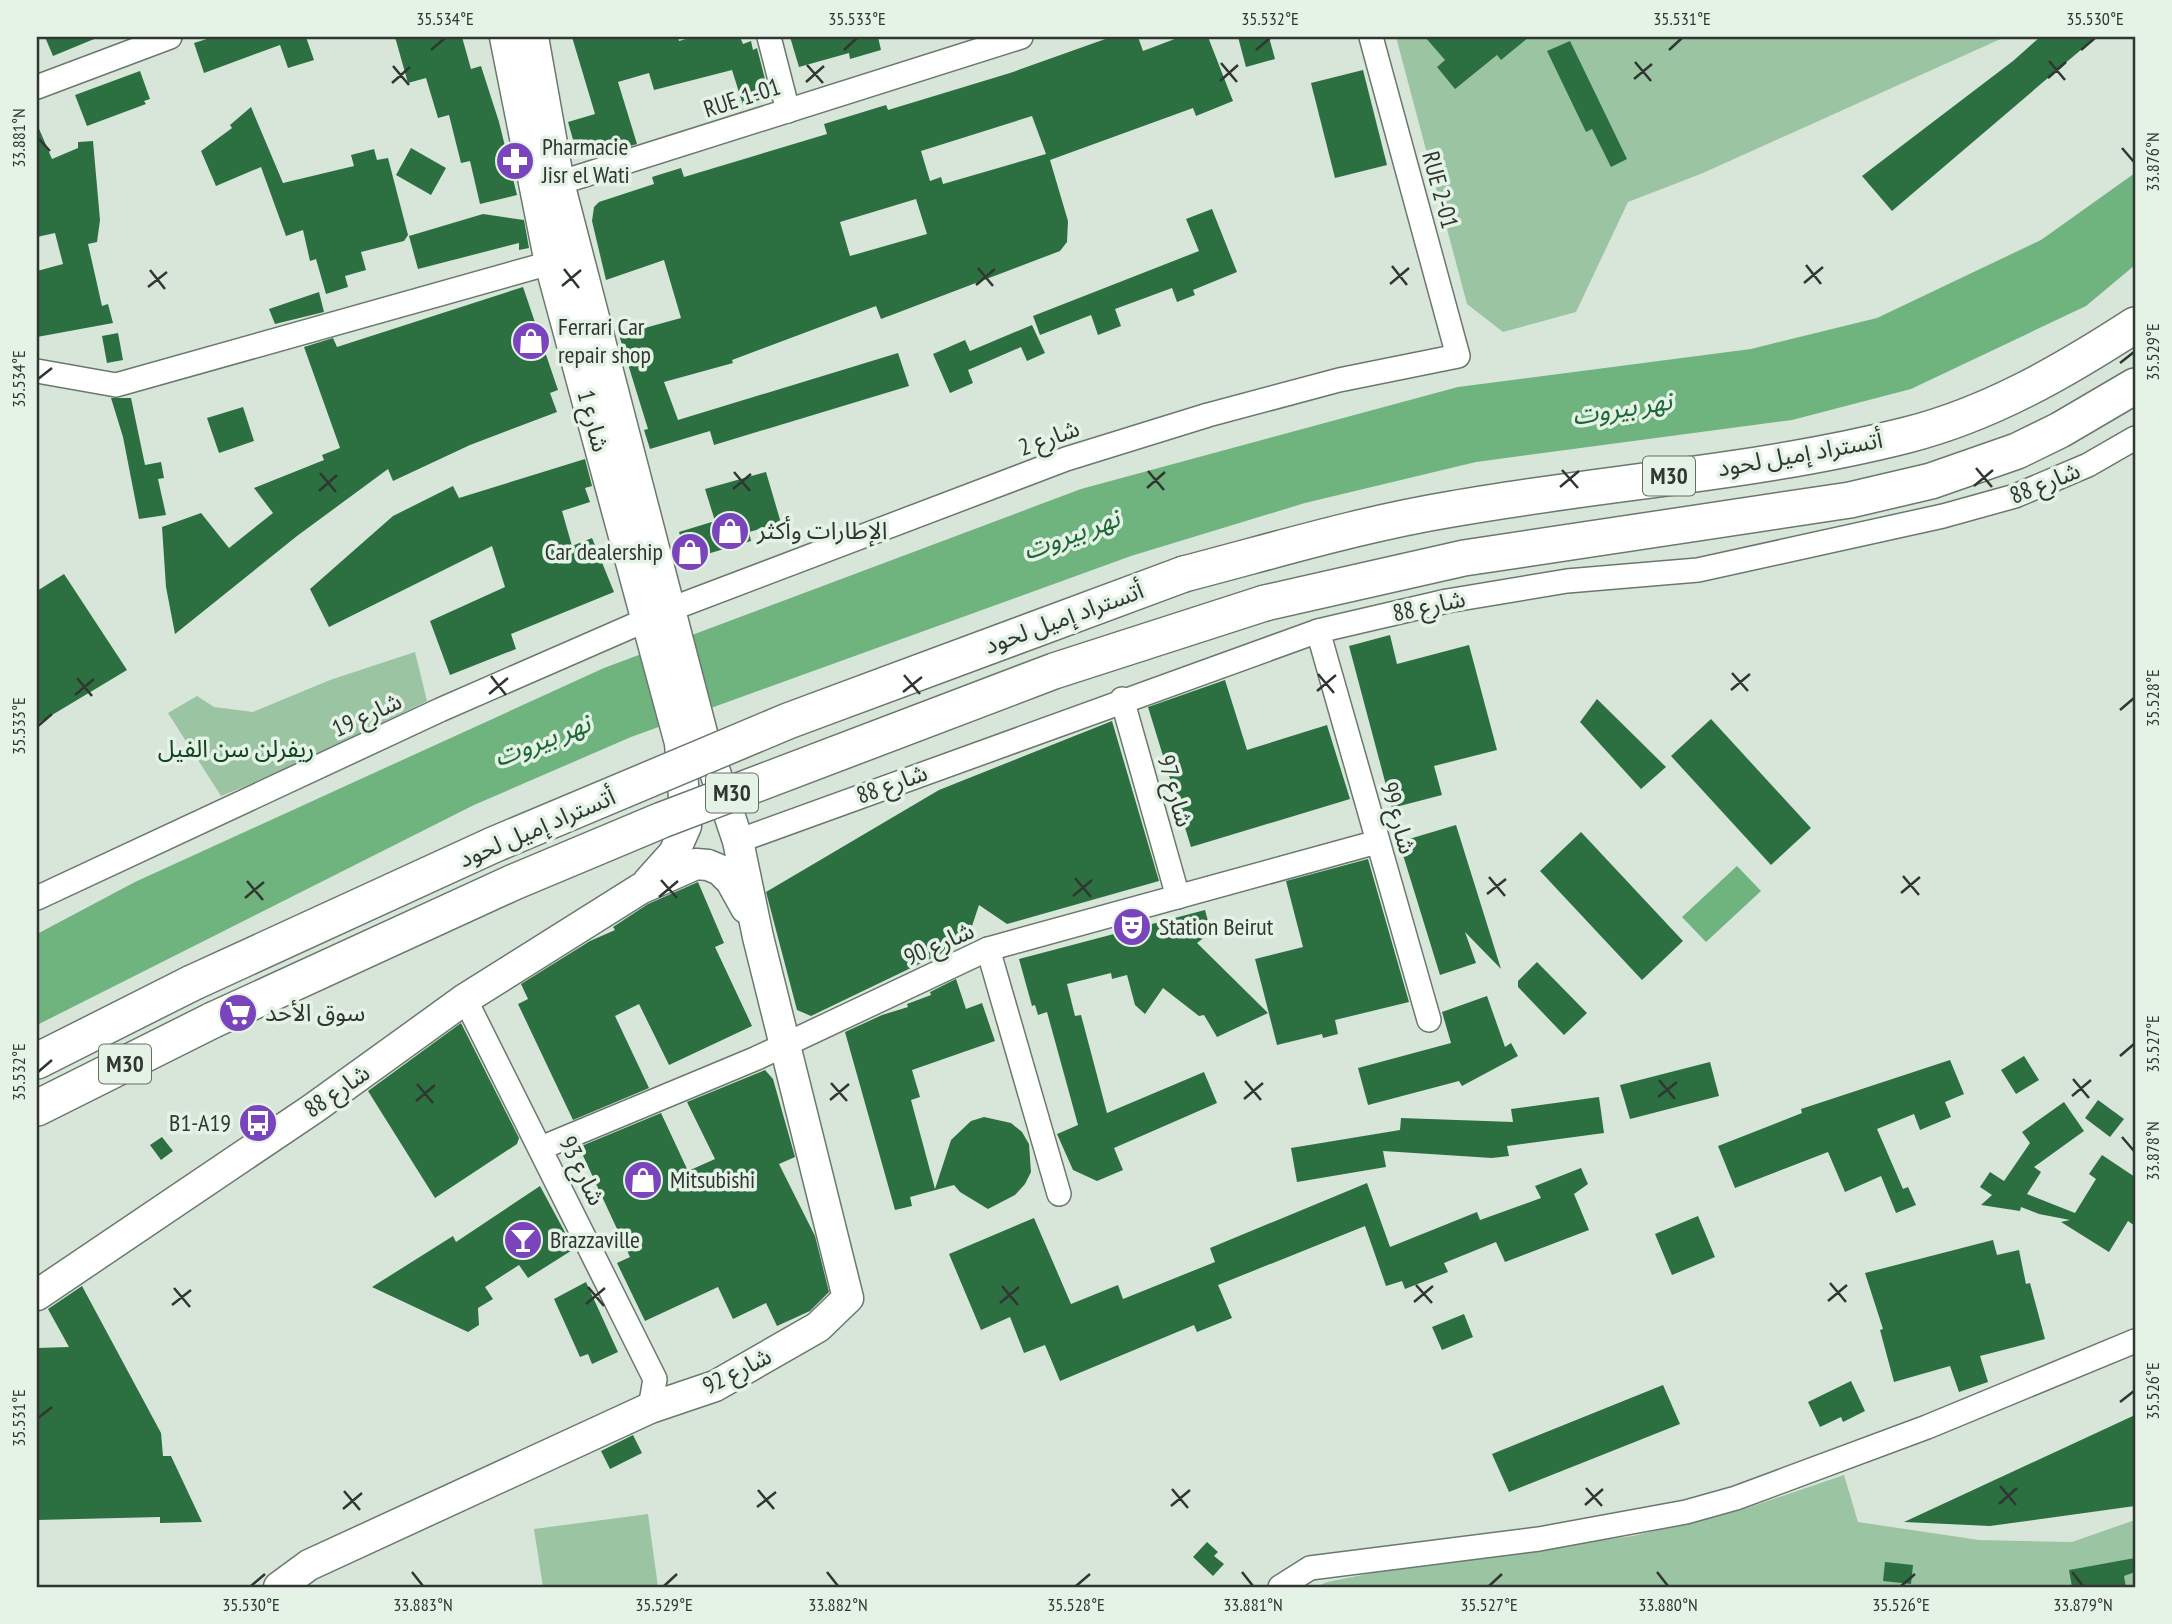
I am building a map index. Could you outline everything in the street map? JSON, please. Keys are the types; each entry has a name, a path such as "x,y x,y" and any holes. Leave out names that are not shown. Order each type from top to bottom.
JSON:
{"highway":[{"name":"أتستراد إميل لحود","path":"37,1060 192,983 493,845 788,721 1184,574 1370,526 1451,509 1827,453 1908,435 1985,408 2041,383 2135,325"},
{"name":"أتستراد إميل لحود","path":"37,1108 213,1020 514,882 662,820 1054,671 1265,603 1464,558 1850,500 1906,487 1971,469 2017,451 2060,430 2135,386"}],"main road":[{"name":"شارع 1","path":"505,37 551,263 661,624"},
{"name":"شارع 1","path":"533,37 559,183 661,624"},
{"path":"661,624 691,738 738,841 758,937"},
{"path":"640,889 664,865 684,836 691,738"},
{"path":"640,889 696,864 720,870 742,899 758,937"},
{"name":"شارع 88","path":"37,1295 314,1108 465,999 640,889"},
{"name":"شارع 92","path":"279,1587 309,1565 650,1408 715,1386 818,1328 848,1298 758,937"}],"street":[{"path":"37,87 170,37"},
{"path":"769,37 788,111"},
{"name":"RUE 1-01","path":"559,183 788,111 974,44 1021,37"},
{"name":"RUE 2-01","path":"1371,37 1458,356"},
{"path":"37,371 116,384 551,263"},
{"name":"شارع 2","path":"661,624 1066,459 1208,415 1339,380 1458,356"},
{"name":"شارع 88","path":"738,841 1122,699 1318,631 1447,601 1567,581 1698,570 1943,516 2015,496 2088,466 2135,438"},
{"name":"شارع 19","path":"37,898 428,716 661,624"},
{"name":"شارع 99","path":"1318,631 1429,1020"},
{"name":"شارع 97","path":"1122,699 1178,897"},
{"name":"شارع 90","path":"541,1148 784,1044 988,949 1377,842"},
{"path":"988,949 1059,1194"},
{"name":"شارع 93","path":"465,999 655,1379 650,1408"},
{"path":"1280,1587 1310,1568 1406,1558 1686,1513 1736,1498 1927,1427 2135,1340"}],"green space":[{"path":"1396,37 2005,37 1703,173 1628,202 1576,312 1503,332 1467,304"},
{"name":"ريفرلن سن الفيل","path":"415,652 427,701 287,769 221,796 168,713 197,696 214,707 253,712 330,680"},
{"path":"1844,1475 1858,1522 1979,1540 2072,1542 2135,1520 2135,1587 1316,1587 1327,1582 1433,1561 1633,1536 1741,1510"},
{"path":"648,1514 658,1587 543,1587 534,1529"}],"water":[{"name":"نهر بيروت","path":"2135,173 2135,265 2086,306 1911,389 1792,420 1476,462 1305,503 1131,556 631,737 474,805 37,1025 37,934 135,882 604,668 1081,489 1458,387 1751,349 1877,318 2041,240"},
{"path":"1737,866 1761,891 1706,942 1682,917"}],"building":[{"path":"45,37 99,37 53,56"},
{"path":"213,37 306,37 314,60 288,68 280,45 204,73 194,43"},
{"path":"395,37 462,37 471,69 481,66 499,122 517,195 480,204 470,161 461,163 449,115 438,118 426,78 408,83"},
{"path":"572,37 678,37 679,41 693,37 740,37 743,44 751,41 753,50 757,48 768,91 759,100 743,105 732,70 654,90 649,73 618,82 637,144 609,152 606,141 576,150 568,122 595,114"},
{"path":"790,37 878,37 881,50 850,59 849,53 799,67"},
{"path":"1111,37 1138,37 1143,51 1180,37 1208,37 1233,101 1196,116 1193,108 1050,160 1068,221 1067,242 1060,251 881,319 876,306 732,360 733,363 664,382 678,420 898,353 909,386 714,445 710,431 650,449 644,430 648,429 619,335 681,318 664,260 606,280 592,221 594,207 599,202 654,184 652,177 681,168 684,177 827,134 824,124 886,105 888,110 1010,73","holes":["1032,116 1046,154 943,184 941,177 930,181 921,151","916,199 927,234 850,256 840,222"]},
{"path":"1238,37 1269,37 1275,59 1246,67"},
{"path":"1425,37 1529,37 1501,60 1497,55 1455,89 1437,67 1445,60"},
{"path":"2040,37 2096,37 1892,211 1862,176 2013,61"},
{"path":"1570,41 1627,159 1611,167 1592,129 1586,132 1547,51"},
{"path":"1363,70 1387,165 1335,178 1311,83"},
{"path":"140,71 150,99 144,101 146,104 87,126 75,95"},
{"path":"251,107 283,183 354,166 351,155 374,149 377,160 388,158 408,235 404,241 361,252 366,270 345,276 348,287 326,294 316,259 310,261 303,230 286,236 261,167 216,186 201,151 232,128 230,125"},
{"path":"37,124 52,159 78,148 78,142 93,141 100,220 97,242 88,244 102,306 108,304 113,323 37,337 37,271 63,264 55,233 37,237"},
{"path":"411,148 446,168 431,195 396,175"},
{"path":"1212,209 1237,272 1193,290 1195,295 1177,302 1172,288 1115,309 1121,326 1098,335 1091,315 1040,335 1033,316 1199,251 1186,219"},
{"path":"483,214 524,220 529,248 519,250 519,243 418,269 409,236"},
{"path":"523,287 558,390 550,393 557,412 470,445 393,481 388,469 297,536 175,634 166,587 162,527 201,513 229,548 273,513 254,488 324,460 322,455 340,448 304,347 333,338 337,347"},
{"path":"319,292 324,312 275,324 269,309"},
{"path":"1032,325 1045,353 1027,361 1021,347 968,370 973,383 950,393 933,354 965,340 970,351"},
{"path":"118,333 123,360 107,363 102,336"},
{"path":"111,398 131,398 145,465 161,462 164,478 158,479 166,515 139,519 123,437"},
{"path":"243,407 254,441 219,453 207,418"},
{"path":"585,459 592,486 585,488 590,502 562,511 572,546 592,538 614,592 511,634 516,649 450,675 430,621 505,587 492,546 329,627 310,589 393,516 453,486 459,498"},
{"path":"766,472 781,523 749,532 751,541 687,560 679,532 715,521 705,489"},
{"path":"64,574 127,670 37,724 37,591"},
{"path":"1390,635 1397,664 1469,645 1497,750 1434,766 1442,795 1392,808 1349,646"},
{"path":"1225,680 1247,750 1327,725 1350,799 1191,847 1148,707"},
{"path":"1597,699 1666,767 1641,789 1580,722"},
{"path":"1711,719 1811,828 1771,865 1671,756"},
{"path":"1112,721 1159,881 1007,924 979,905 967,941 811,1016 797,1010 766,892 939,790"},
{"path":"1456,825 1501,969 1465,932 1476,963 1440,975 1399,842"},
{"path":"1581,832 1683,941 1642,980 1540,871"},
{"path":"1368,859 1409,1002 1335,1020 1338,1034 1323,1038 1322,1034 1277,1045 1255,959 1303,947 1286,881"},
{"path":"698,882 724,943 715,947 752,1026 669,1065 639,1004 615,1016 649,1088 573,1120 518,1004 528,999 521,984 590,941 615,930 613,927 648,904"},
{"path":"1205,910 1211,932 1197,943 1268,1013 1217,1037 1204,1015 1199,1016 1163,988 1145,1014 1135,1005 1127,975 1112,979 1111,973 1067,984 1075,1016 1081,1015 1107,1113 1204,1072 1217,1103 1114,1148 1123,1170 1097,1181 1073,1170 1057,1134 1078,1125 1047,1012 1038,1015 1035,1005 1032,1006 1019,959"},
{"path":"1537,962 1587,1013 1564,1035 1518,987 1518,981"},
{"path":"956,979 966,1009 982,1003 995,1041 912,1070 920,1097 911,1100 935,1189 951,1140 971,1121 984,1117 1011,1123 1022,1132 1029,1144 1031,1172 1015,1195 988,1209 960,1192 954,1185 910,1197 912,1206 895,1210 845,1032 882,1015 908,1007 907,1004 931,995 930,992"},
{"path":"1487,996 1505,1047 1511,1043 1518,1056 1462,1086 1459,1081 1368,1105 1358,1068 1451,1043 1442,1012"},
{"path":"461,1023 519,1138 517,1144 435,1198 368,1091"},
{"path":"2024,1056 2039,1080 2016,1094 2001,1070"},
{"path":"1950,1060 1964,1094 1945,1102 1951,1117 1920,1130 1914,1114 1877,1129 1903,1189 1908,1187 1916,1205 1896,1213 1881,1176 1845,1192 1828,1152 1735,1188 1718,1146 1802,1113 1801,1109"},
{"path":"1710,1062 1719,1096 1630,1119 1620,1085"},
{"path":"765,1070 773,1079 795,1157 779,1164 815,1236 829,1292 810,1311 777,1326 766,1303 733,1319 718,1287 645,1321 617,1263 630,1257 579,1147 661,1113 688,1171 715,1159 687,1102"},
{"path":"1599,1097 1604,1133 1507,1146 1509,1156 1492,1158 1383,1151 1386,1167 1297,1182 1291,1148 1400,1130 1401,1118 1513,1122 1511,1109"},
{"path":"2098,1100 2124,1119 2110,1137 2085,1118"},
{"path":"2064,1102 2084,1131 2034,1167 2041,1172 2027,1194 2075,1213 2096,1179 2089,1174 2102,1155 2135,1177 2135,1226 2128,1221 2109,1252 2061,1222 2070,1220 2039,1214 2021,1207 2020,1211 1981,1205 1992,1195 1980,1187 1990,1172 2004,1181 2030,1143 2022,1132"},
{"path":"162,1137 173,1151 161,1160 150,1145"},
{"path":"1581,1168 1588,1184 1574,1194 1589,1230 1505,1262 1496,1242 1444,1263 1448,1272 1405,1289 1402,1281 1386,1286 1365,1226 1218,1285 1232,1318 1197,1332 1194,1325 1060,1381 1045,1345 1024,1353 1010,1317 981,1330 949,1254 1034,1218 1071,1304 1118,1285 1123,1299 1215,1262 1210,1248 1367,1183 1390,1247 1477,1212 1480,1220 1541,1198 1535,1186"},
{"path":"540,1186 574,1249 528,1278 519,1265 485,1287 493,1299 478,1308 479,1325 468,1332 372,1287 453,1236 456,1242"},
{"path":"1698,1216 1715,1257 1672,1275 1655,1234"},
{"path":"1993,1240 1997,1255 2019,1250 2026,1284 2030,1283 2045,1339 1980,1356 1988,1382 1959,1392 1950,1366 1894,1382 1880,1330 1883,1329 1865,1273"},
{"path":"586,1282 618,1352 592,1364 588,1354 580,1357 554,1299"},
{"path":"82,1286 161,1433 163,1456 171,1456 202,1522 160,1523 160,1517 37,1520 37,1348 69,1347 48,1309"},
{"path":"1464,1314 1473,1337 1442,1350 1432,1327"},
{"path":"1851,1381 1865,1411 1843,1422 1841,1417 1820,1427 1808,1402"},
{"path":"1663,1385 1680,1424 1509,1492 1492,1454"},
{"path":"2135,1415 2135,1506 1990,1526 1904,1522"},
{"path":"633,1435 642,1453 610,1469 601,1451"},
{"path":"1207,1542 1218,1552 1214,1556 1224,1564 1213,1576 1193,1557"},
{"path":"2135,1558 2135,1572 2124,1576 2126,1587 2072,1587 2069,1570"},
{"path":"1885,1562 1913,1565 1911,1584 1883,1581"}],"place":[{"name":"Pharmacie Jisr el Wati","path":"515,161"},
{"name":"Ferrari Car repair shop","path":"531,341"},
{"name":"الإطارات وأكثر","path":"730,531"},
{"name":"Car dealership","path":"690,552"},
{"name":"Station Beirut","path":"1132,927"},
{"name":"سوق الأحد","path":"238,1013"},
{"name":"B1-A19","path":"258,1123"},
{"name":"Mitsubishi","path":"643,1180"},
{"name":"Brazzaville","path":"523,1240"}]}
